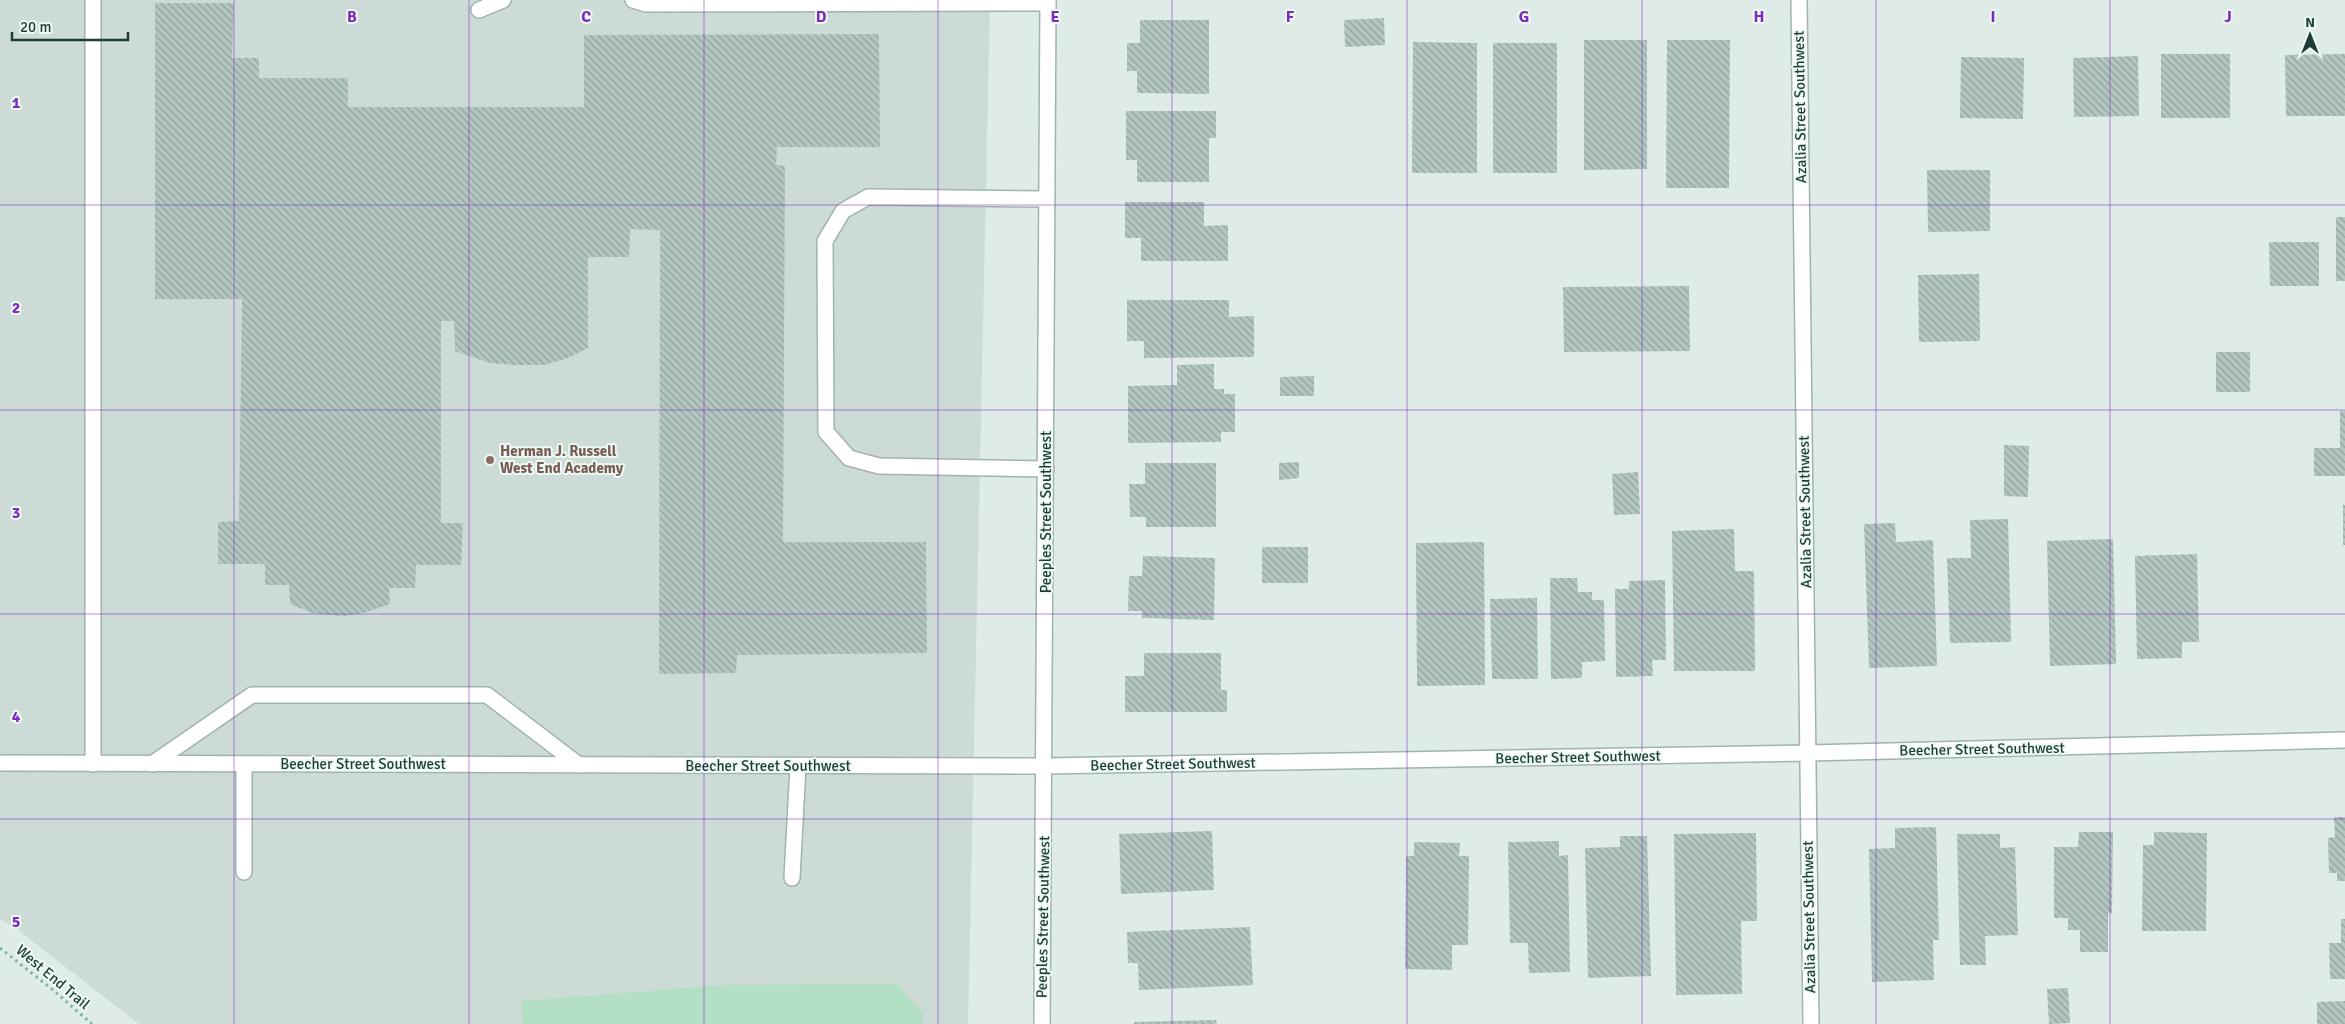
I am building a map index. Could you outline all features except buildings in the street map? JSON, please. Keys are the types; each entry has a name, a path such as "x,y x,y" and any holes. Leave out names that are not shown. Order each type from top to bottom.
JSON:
{"street":[{"path":"93,0 93,764"},
{"path":"479,10 503,0"},
{"path":"633,0 646,4 1048,2"},
{"name":"Azalia Street Southwest","path":"1799,0 1811,1024"},
{"name":"Peeples Street Southwest","path":"1042,1024 1048,2"},
{"path":"1046,469 878,466 849,458 826,432 824,241 843,211 868,196 1047,199"},
{"path":"152,764 252,695 487,695 579,765"},
{"name":"Beecher Street Southwest","path":"0,763 1044,766 1808,753 2345,740"},
{"path":"244,764 244,872"},
{"path":"792,878 798,766"}],"path":[{"name":"West End Trail","path":"0,948 92,1024"}],"shaded area":[{"name":"Herman J. Russell West End Academy","path":"0,0 990,0 968,1024 139,1024 14,927 0,919"}],"green space":[{"path":"897,984 923,1013 923,1024 523,1024 522,1001 724,985"}],"place":[{"name":"Herman J. Russell West End Academy","path":"490,460"}]}
